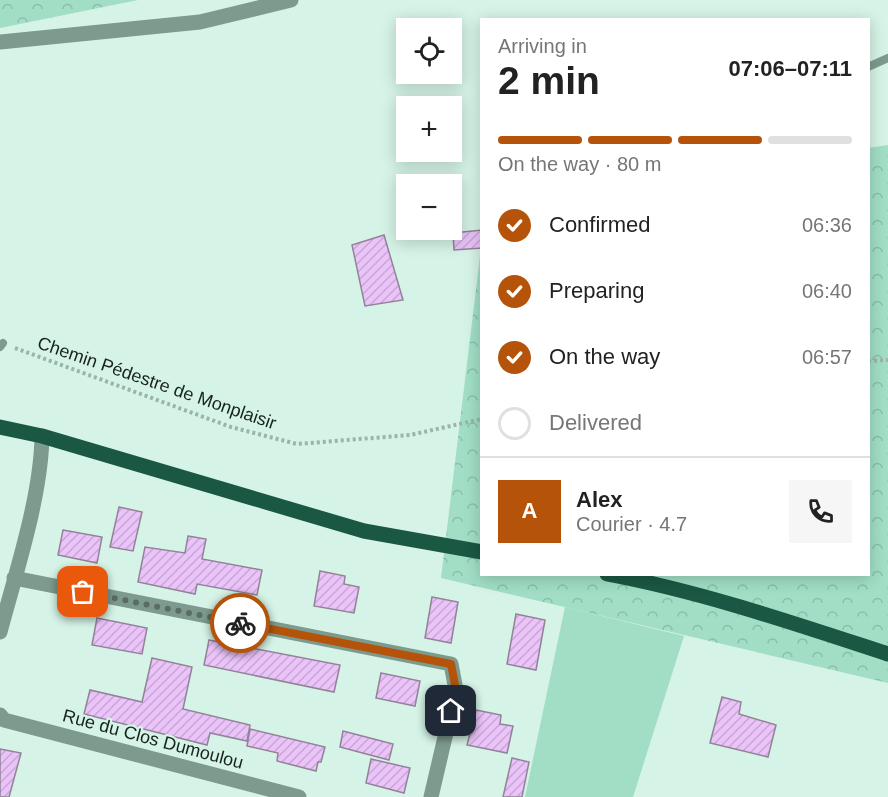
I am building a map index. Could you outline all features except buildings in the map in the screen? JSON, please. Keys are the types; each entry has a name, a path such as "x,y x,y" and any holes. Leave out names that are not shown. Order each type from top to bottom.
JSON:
{"main road":[{"path":"0,427 42,435 364,531 480,552"},
{"path":"0,437 25,431"},
{"path":"617,576 647,582 784,620 888,654"}],"street":[{"path":"0,42 200,22 291,0"},
{"path":"0,632 33,503 42,435"},
{"path":"14,578 451,664 456,690 431,797"},
{"name":"Rue du Clos Dumoulou","path":"0,715 4,720 299,797"}],"lane":[{"path":"870,66 888,58"}],"path":[{"name":"Chemin Pédestre de Monplaisir","path":"1,345 231,427 297,444 410,435 480,418"},
{"path":"870,361 888,360"}],"green space":[{"path":"0,0 138,0 0,28"},
{"path":"888,145 888,683 441,578 480,256 480,576 870,576 870,148"},
{"path":"565,607 684,636 633,797 525,797"}],"way so far":[{"path":"83,592 240,623"}],"route":[{"path":"240,623 451,664 456,690 451,711"}]}
